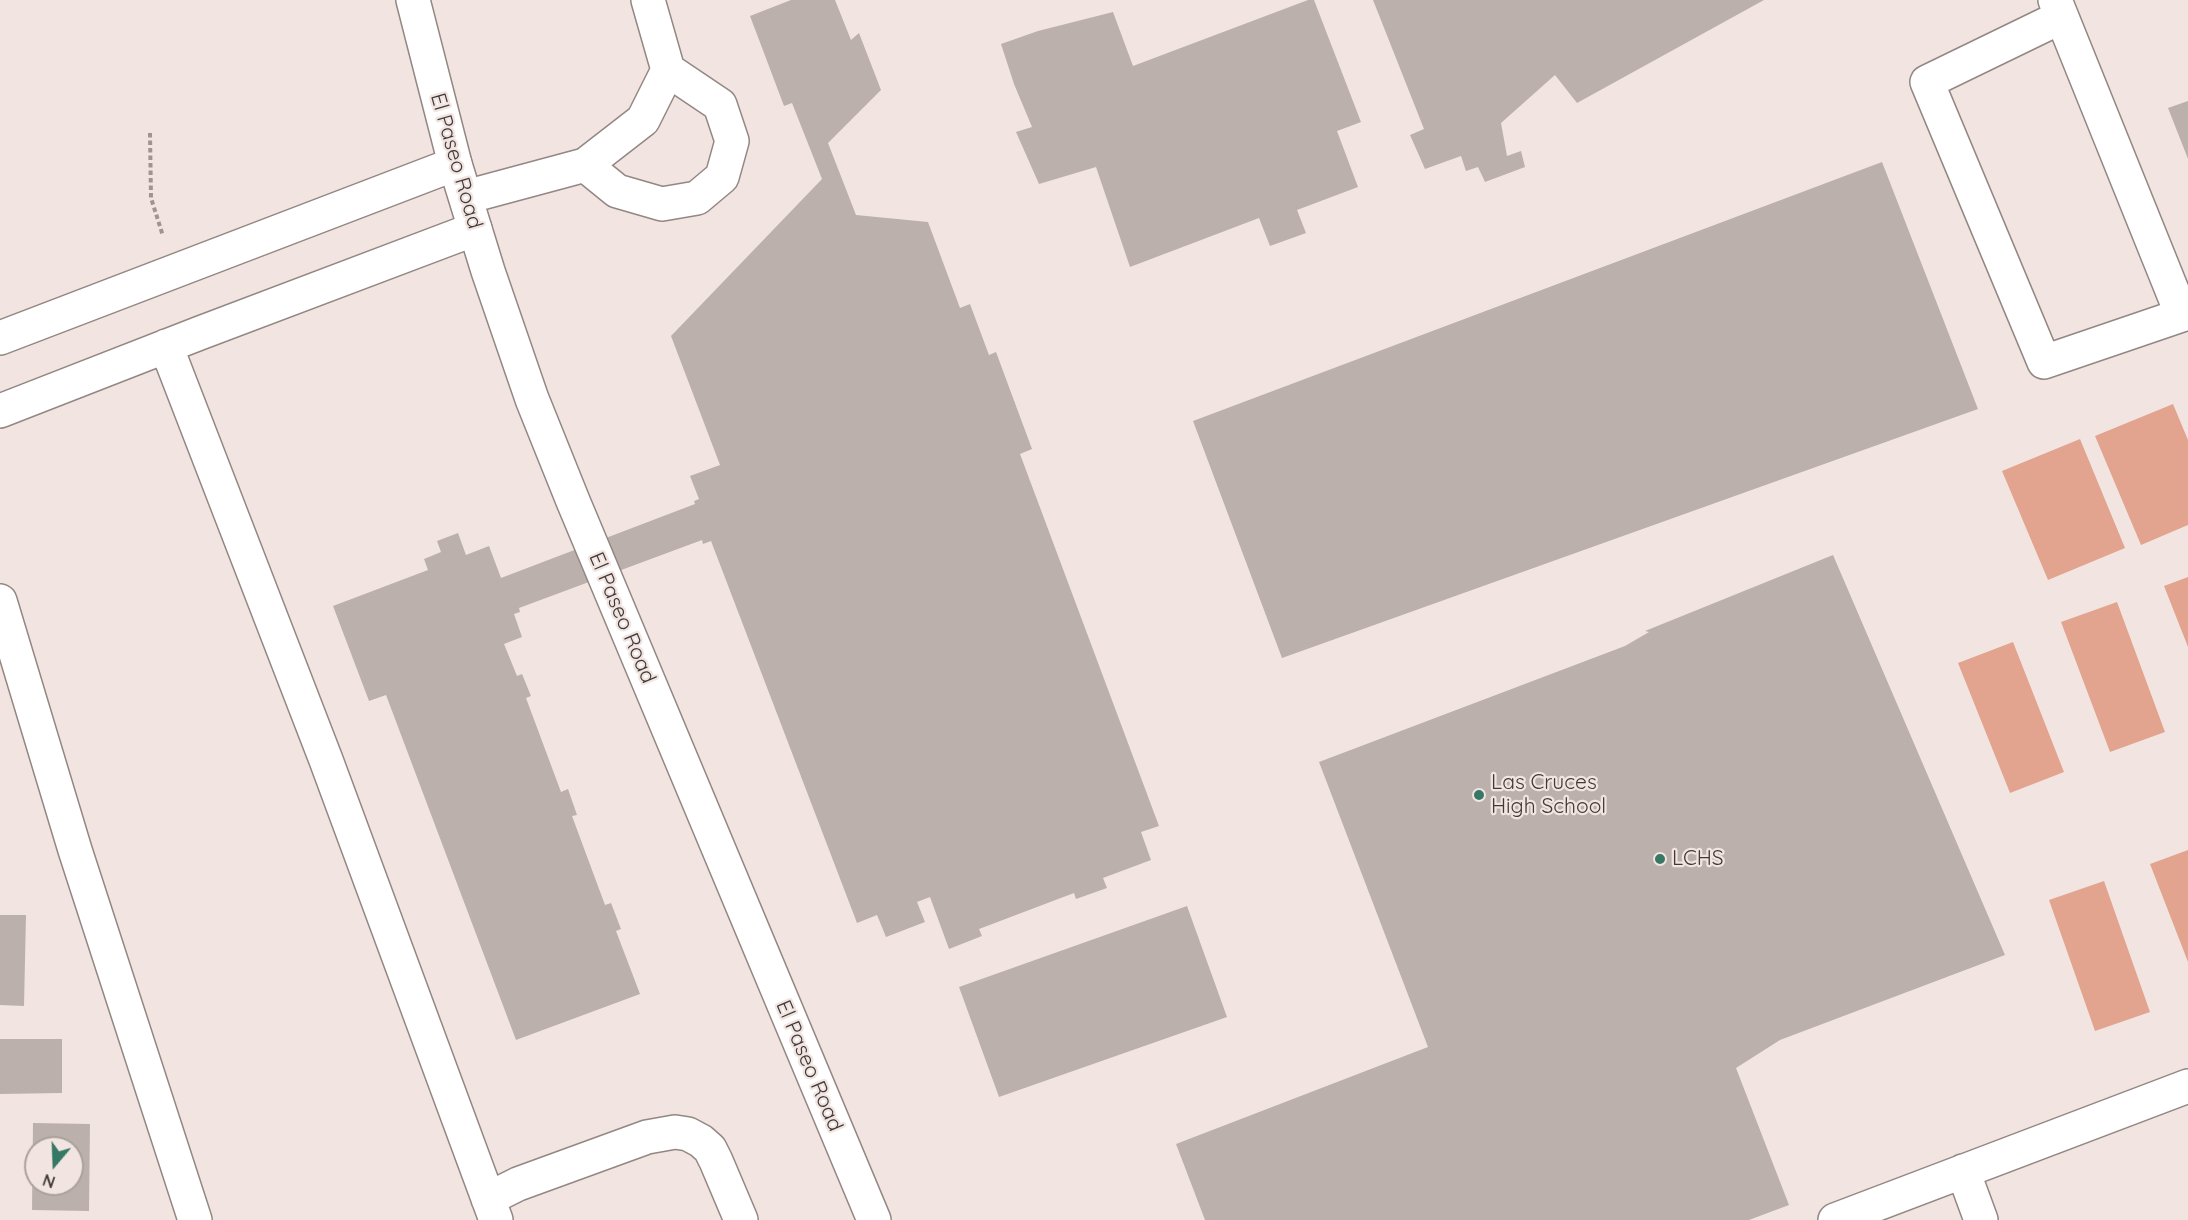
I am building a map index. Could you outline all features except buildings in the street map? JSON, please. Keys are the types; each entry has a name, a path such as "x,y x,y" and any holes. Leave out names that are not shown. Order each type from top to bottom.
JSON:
{"main road":[{"name":"El Paseo Road","path":"413,0 455,164 475,229 516,353 551,447 874,1220"},
{"path":"585,165 617,190 662,204 697,198 722,177 732,141 720,105 668,70 648,0"},
{"path":"2058,8 2185,321 2044,362 1927,82 2058,8"},
{"path":"466,197 585,165 643,120 668,70"},
{"path":"0,338 455,164"},
{"path":"0,411 475,229"},
{"path":"166,346 326,760 492,1209 518,1184 647,1137 675,1132 688,1134 710,1149 741,1220"},
{"path":"0,601 75,850 195,1220"},
{"path":"1835,1220 2188,1086"},
{"path":"1963,1171 1981,1220"}],"shaded area":[{"path":"2173,404 2188,440 2188,525 2141,545 2095,436"},
{"path":"2080,439 2125,548 2048,580 2002,471"},
{"path":"2188,577 2188,647 2164,586"},
{"path":"2117,602 2165,732 2110,752 2061,622"},
{"path":"2013,642 2064,772 2010,793 1958,663"},
{"path":"2188,850 2188,962 2150,864"},
{"path":"2104,881 2150,1012 2095,1031 2049,900"}],"place":[{"name":"Las Cruces High School","path":"1479,795"},
{"name":"LCHS","path":"1660,859"}]}
